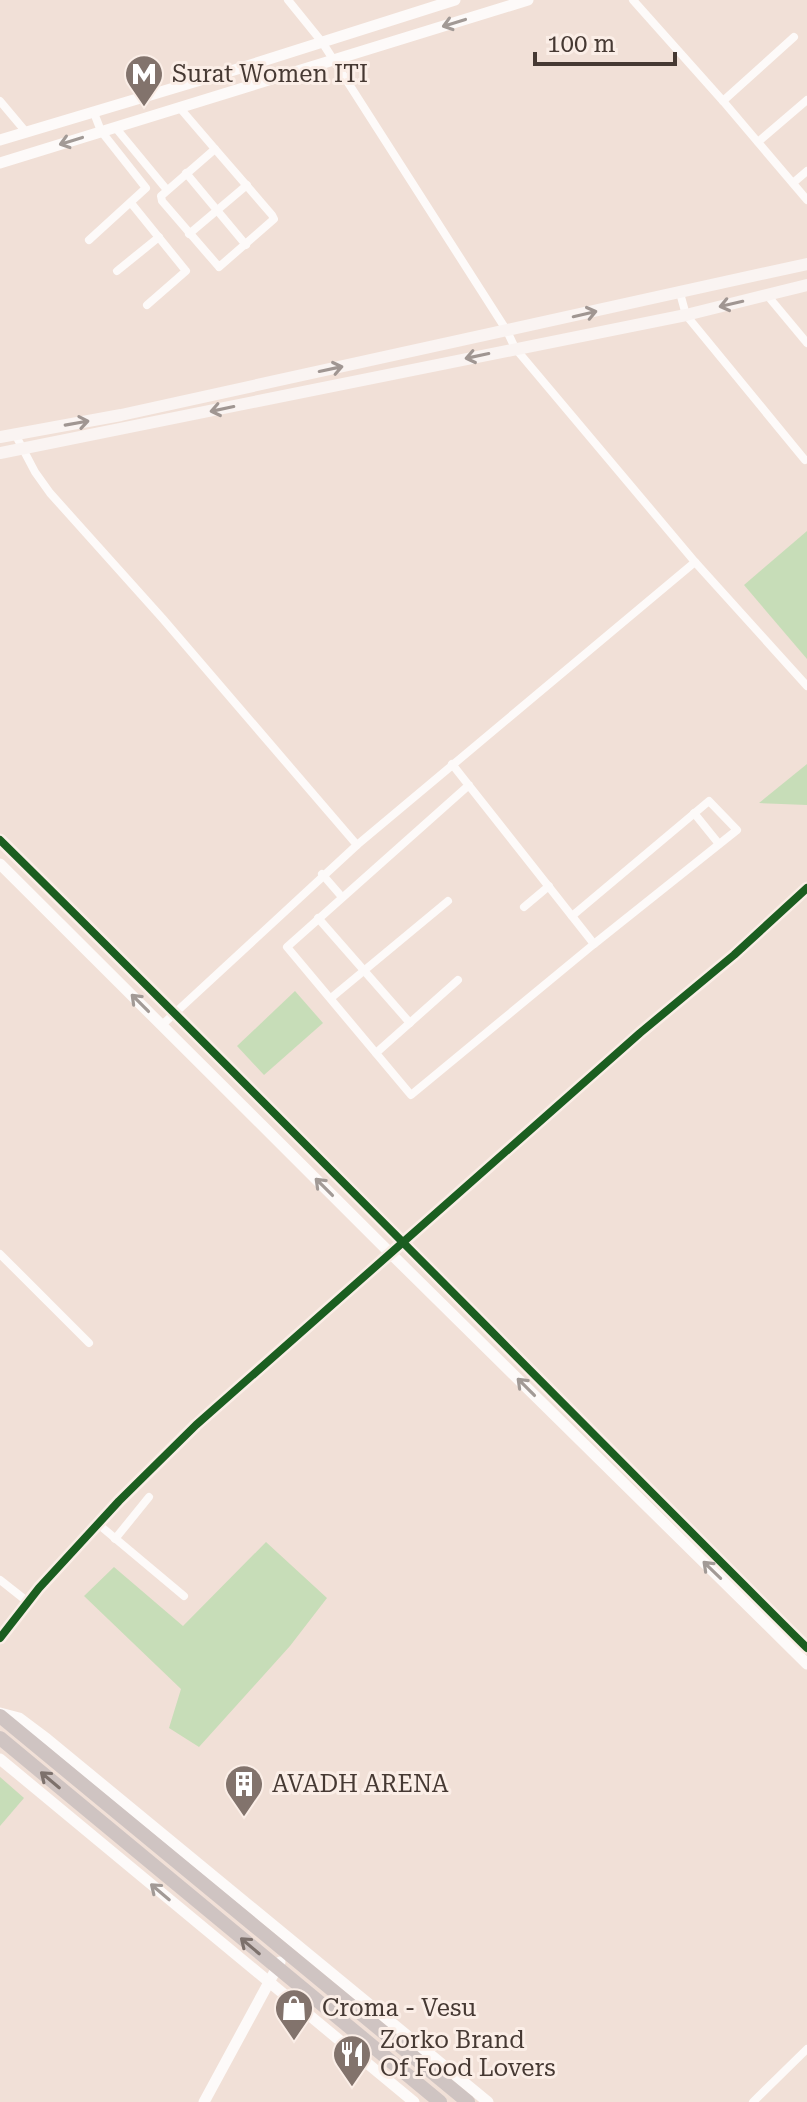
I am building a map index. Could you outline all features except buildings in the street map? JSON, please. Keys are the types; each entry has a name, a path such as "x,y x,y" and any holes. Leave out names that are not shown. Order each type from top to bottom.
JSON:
{"main road":[{"path":"0,437 121,415 807,264"},
{"path":"0,453 686,315 807,285"},
{"path":"0,1715 288,1947 468,2102"},
{"path":"0,1738 440,2102"}],"street":[{"path":"288,0 322,42 515,348 695,562 807,686"},
{"path":"0,140 455,0"},
{"path":"0,163 528,0"},
{"path":"633,0 807,200"},
{"path":"723,101 794,37"},
{"path":"244,67 250,86"},
{"path":"758,142 807,100"},
{"path":"0,101 26,132"},
{"path":"179,107 247,185 274,219 219,267 161,196 215,149"},
{"path":"89,240 146,187 101,131 94,113"},
{"path":"115,127 167,190"},
{"path":"793,183 807,171"},
{"path":"186,173 246,245"},
{"path":"189,234 247,185"},
{"path":"131,203 186,271 147,305"},
{"path":"117,271 159,237"},
{"path":"680,293 686,315 805,460"},
{"path":"767,295 807,343"},
{"path":"15,434 50,493 357,845"},
{"path":"162,1025 322,874 695,562"},
{"path":"452,764 594,944"},
{"path":"469,785 287,947 411,1095 737,830 709,801 572,916"},
{"path":"694,813 719,844"},
{"path":"0,840 404,1241 807,1648"},
{"path":"17,857 2,870 807,1664"},
{"path":"322,874 342,897"},
{"path":"524,907 549,886"},
{"path":"0,1638 98,1524 196,1425 807,888"},
{"path":"331,998 448,901"},
{"path":"318,918 410,1023"},
{"path":"376,1053 458,980"},
{"path":"0,1254 89,1343"},
{"path":"115,1539 149,1497"},
{"path":"98,1524 184,1596"},
{"path":"0,1580 28,1602"},
{"path":"0,1759 414,2102"},
{"path":"204,2102 288,1947 488,2102"},
{"path":"753,2102 807,2049"}],"green space":[{"path":"807,531 807,659 744,585"},
{"path":"807,764 807,805 759,803"},
{"path":"295,991 323,1023 264,1075 237,1046"},
{"path":"266,1542 327,1598 290,1646 199,1747 169,1728 181,1689 84,1596 114,1567 183,1626"},
{"path":"0,1777 24,1798 0,1826"}],"cycle path":[{"path":"0,840 807,1648"},
{"path":"0,1638 39,1588 119,1501 196,1425 807,888"}],"place":[{"name":"Surat Women ITI","path":"144,108"},
{"name":"AVADH ARENA","path":"244,1818"},
{"name":"Croma - Vesu","path":"294,2042"},
{"name":"Zorko Brand Of Food Lovers","path":"352,2088"}]}
